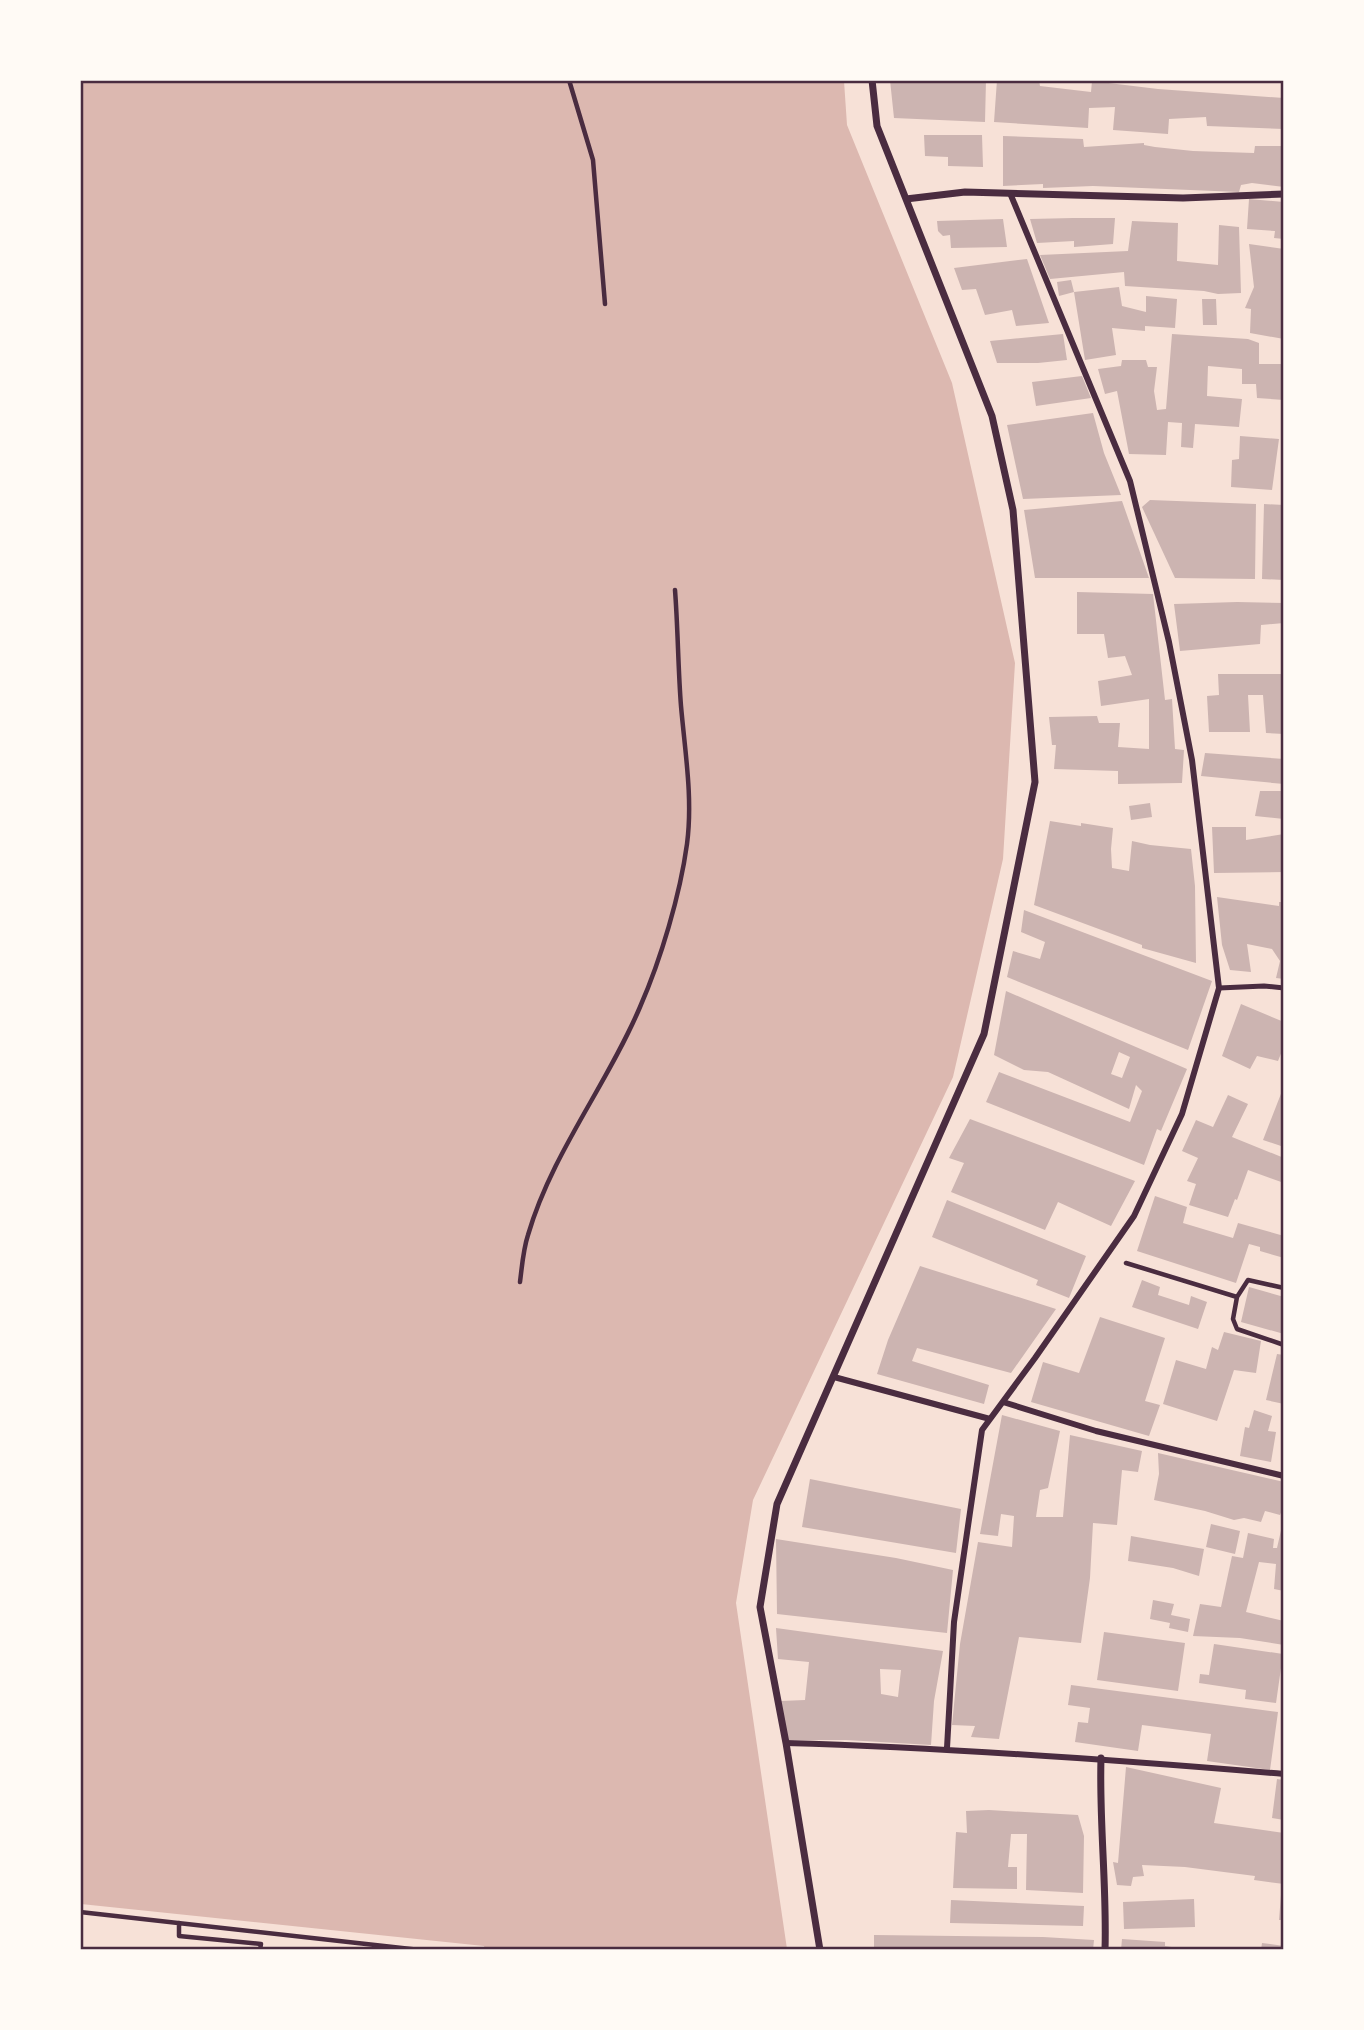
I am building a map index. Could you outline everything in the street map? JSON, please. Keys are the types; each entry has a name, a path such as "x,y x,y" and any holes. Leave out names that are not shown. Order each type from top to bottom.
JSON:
{"street":[{"path":"820,1950 786,1742 760,1607 777,1504 985,1034 1035,782 1013,510 992,416 877,126 872,80"},
{"path":"906,199 965,192 1183,198 1283,194"},
{"path":"947,1748 954,1622 982,1430 1134,1216 1182,1114 1219,988 1192,760 1169,642 1129,481 1010,193"},
{"path":"834,1377 990,1419"},
{"path":"1003,1402 1096,1431 1283,1476"},
{"path":"786,1742 947,1748 1283,1774"},
{"path":"1101,1758 1099,1808 1106,1910 1105,1950"}],"lane":[{"path":"1219,988 1283,988"}],"path":[{"path":"569,80 593,160 605,304"},
{"path":"520,1282 527,1237 541,1198 641,1006 673,906 687,844 689,802 675,590"},
{"path":"1105,1257 1237,1297"},
{"path":"1283,1288 1248,1280 1237,1297 1233,1319 1237,1329 1283,1345"},
{"path":"80,1912 419,1950"},
{"path":"179,1923 179,1936 261,1944 263,1950"},
{"path":"227,1950 228,1941 266,1944 263,1950"}],"shaded area":[{"path":"81,81 844,81 847,125 952,383 1015,663 1003,859 953,1077 753,1500 736,1603 787,1949 485,1949 484,1946 81,1904"}],"building":[{"path":"890,80 986,80 985,122 894,118"},
{"path":"997,80 1039,80 1040,86 1091,92 1092,81 1158,89 1284,98 1284,129 1207,126 1206,117 1169,119 1168,134 1113,130 1115,107 1089,108 1088,128 994,122"},
{"path":"924,135 982,135 983,167 948,166 948,157 925,156"},
{"path":"1003,136 1083,139 1084,147 1144,143 1155,147 1193,151 1254,153 1255,146 1284,146 1284,187 1252,183 1241,185 1239,192 1093,186 1043,188 1043,184 1003,186"},
{"path":"1249,199 1284,202 1284,239 1274,238 1275,231 1247,229"},
{"path":"1115,218 1113,244 1074,247 1074,241 1037,243 1030,219"},
{"path":"1003,219 1007,247 951,248 950,235 943,236 938,231 937,221"},
{"path":"1132,221 1178,223 1177,261 1218,265 1219,225 1239,227 1241,293 1218,294 1125,286 1124,272 1050,279 1040,255 1128,251"},
{"path":"1249,244 1284,249 1284,339 1250,333 1251,309 1245,308 1254,287"},
{"path":"1027,259 1049,323 1016,326 1012,310 985,315 976,289 962,290 954,268"},
{"path":"1071,280 1074,292 1059,296 1057,282"},
{"path":"1119,287 1122,306 1146,312 1146,296 1177,299 1175,328 1145,326 1145,331 1112,328 1116,355 1085,360 1074,292"},
{"path":"1202,299 1216,299 1217,325 1203,325"},
{"path":"1063,334 1067,360 1038,363 997,363 990,341"},
{"path":"1172,334 1248,339 1259,343 1259,364 1284,364 1284,400 1257,398 1256,384 1242,384 1242,369 1208,366 1207,396 1242,399 1239,427 1195,424 1193,448 1181,447 1182,423 1168,422 1166,455 1129,454 1117,391 1105,394 1098,369 1121,366 1122,360 1146,360 1148,367 1157,367 1154,391 1157,410 1166,409"},
{"path":"1082,376 1091,398 1036,406 1032,382"},
{"path":"1093,413 1104,453 1121,495 1023,499 1007,425"},
{"path":"1240,436 1279,439 1272,490 1231,487 1232,460 1239,459"},
{"path":"1150,500 1256,504 1255,579 1175,578 1142,507"},
{"path":"1122,501 1149,578 1035,578 1024,510"},
{"path":"1264,504 1284,505 1284,580 1262,579"},
{"path":"1077,592 1153,594 1165,700 1172,699 1175,749 1184,750 1182,783 1118,784 1118,771 1054,769 1056,745 1052,745 1049,717 1097,716 1099,723 1120,723 1118,747 1149,749 1149,699 1101,706 1098,681 1132,675 1125,656 1108,658 1104,634 1077,634"},
{"path":"1284,603 1284,623 1261,625 1260,644 1180,651 1174,604"},
{"path":"1218,674 1284,674 1284,692 1281,692 1281,697 1284,697 1284,734 1266,733 1263,695 1248,695 1250,732 1209,732 1207,696 1219,695"},
{"path":"1205,753 1284,759 1284,784 1201,776"},
{"path":"1260,791 1284,791 1284,819 1255,816"},
{"path":"1150,803 1152,817 1131,820 1129,806"},
{"path":"1050,821 1113,828 1112,868 1129,871 1132,841 1191,849 1195,886 1196,963 1142,948 1142,945 1034,905"},
{"path":"1212,827 1246,827 1246,840 1284,834 1284,872 1214,873"},
{"path":"1217,897 1279,906 1279,902 1284,902 1284,979 1276,978 1280,961 1272,949 1247,944 1251,972 1230,970 1222,945"},
{"path":"1024,910 1212,981 1188,1050 1007,977 1013,951 1040,959 1045,942 1021,932"},
{"path":"1006,991 1187,1069 1161,1131 1157,1129 1144,1165 986,1102 999,1072 1130,1122 1142,1091 1136,1085 1129,1109 1048,1072 1024,1070 994,1055","holes":["1119,1052 1130,1057 1122,1078 1111,1074"]},
{"path":"1241,1004 1284,1022 1284,1046 1278,1061 1257,1056 1250,1069 1222,1056"},
{"path":"1284,1086 1284,1147 1263,1140"},
{"path":"1228,1095 1248,1104 1232,1137 1284,1158 1284,1183 1248,1170 1228,1217 1189,1205 1196,1184 1187,1181 1198,1158 1182,1151 1196,1120 1213,1127"},
{"path":"970,1119 1135,1181 1111,1226 1058,1202 1045,1230 951,1192 964,1163 949,1158"},
{"path":"1155,1196 1187,1207 1183,1223 1233,1238 1238,1223 1284,1236 1284,1258 1260,1251 1260,1247 1249,1244 1236,1283 1137,1251"},
{"path":"947,1200 1086,1256 1069,1298 1036,1285 1038,1280 932,1237"},
{"path":"920,1266 1056,1309 1011,1373 917,1348 912,1361 989,1385 984,1404 877,1374 888,1340"},
{"path":"1142,1280 1160,1287 1158,1295 1189,1305 1191,1296 1207,1302 1198,1329 1132,1307"},
{"path":"1249,1287 1284,1297 1284,1334 1241,1322"},
{"path":"1100,1317 1165,1338 1145,1401 1160,1405 1149,1436 1031,1402 1043,1362 1079,1373"},
{"path":"1224,1332 1261,1341 1256,1373 1234,1370 1217,1421 1163,1404 1176,1360 1206,1369 1212,1347 1218,1350"},
{"path":"1277,1354 1284,1355 1284,1404 1266,1400"},
{"path":"1254,1410 1272,1416 1268,1431 1276,1432 1271,1462 1240,1456 1245,1427 1249,1428"},
{"path":"1002,1415 1060,1431 1048,1488 1040,1490 1036,1517 1063,1517 1070,1435 1142,1451 1138,1472 1122,1470 1117,1525 1093,1523 1090,1578 1081,1643 1019,1637 999,1739 971,1737 975,1726 952,1725 960,1644 978,1542 1012,1547 1014,1516 1001,1514 998,1536 980,1534"},
{"path":"1158,1453 1284,1482 1284,1505 1280,1515 1265,1511 1261,1522 1244,1518 1234,1520 1154,1500 1159,1474"},
{"path":"810,1479 961,1509 956,1553 802,1527"},
{"path":"1211,1524 1240,1531 1235,1554 1206,1547"},
{"path":"1282,1526 1284,1591 1274,1589 1276,1564 1259,1562 1246,1612 1284,1621 1284,1645 1240,1638 1193,1636 1200,1604 1221,1607 1232,1556 1243,1558 1248,1533 1274,1539 1273,1548 1277,1548"},
{"path":"1131,1536 1204,1549 1199,1576 1173,1568 1128,1561"},
{"path":"776,1539 953,1570 947,1633 777,1614"},
{"path":"1153,1600 1174,1604 1171,1615 1190,1619 1188,1632 1169,1628 1170,1623 1150,1619"},
{"path":"776,1628 943,1651 934,1701 931,1745 786,1740 781,1701 805,1700 809,1662 778,1659","holes":["880,1669 901,1670 898,1697 881,1694"]},
{"path":"1104,1632 1185,1643 1178,1691 1097,1680"},
{"path":"1214,1644 1283,1654 1276,1703 1245,1699 1246,1690 1199,1683 1200,1674 1209,1675"},
{"path":"1071,1685 1278,1712 1270,1770 1207,1761 1211,1734 1142,1725 1138,1751 1075,1742 1078,1722 1088,1723 1090,1708 1068,1705"},
{"path":"1126,1767 1221,1788 1214,1823 1284,1833 1284,1884 1254,1880 1255,1876 1185,1867 1142,1865 1144,1876 1133,1877 1131,1886 1117,1885 1113,1862 1118,1863"},
{"path":"1277,1779 1284,1780 1284,1820 1272,1818"},
{"path":"966,1811 1078,1815 1084,1836 1083,1893 1026,1890 1027,1834 1011,1834 1008,1867 1017,1867 1017,1889 953,1888 956,1832 967,1833"},
{"path":"1281,1895 1284,1895 1284,1920 1279,1920"},
{"path":"1194,1899 1195,1927 1124,1929 1123,1902"},
{"path":"951,1900 1084,1906 1083,1926 950,1923"},
{"path":"874,1935 1094,1940 1093,1950 874,1950"},
{"path":"1122,1939 1165,1942 1165,1946 1191,1950 1121,1950"},
{"path":"1262,1943 1284,1946 1284,1950 1261,1950"}]}
